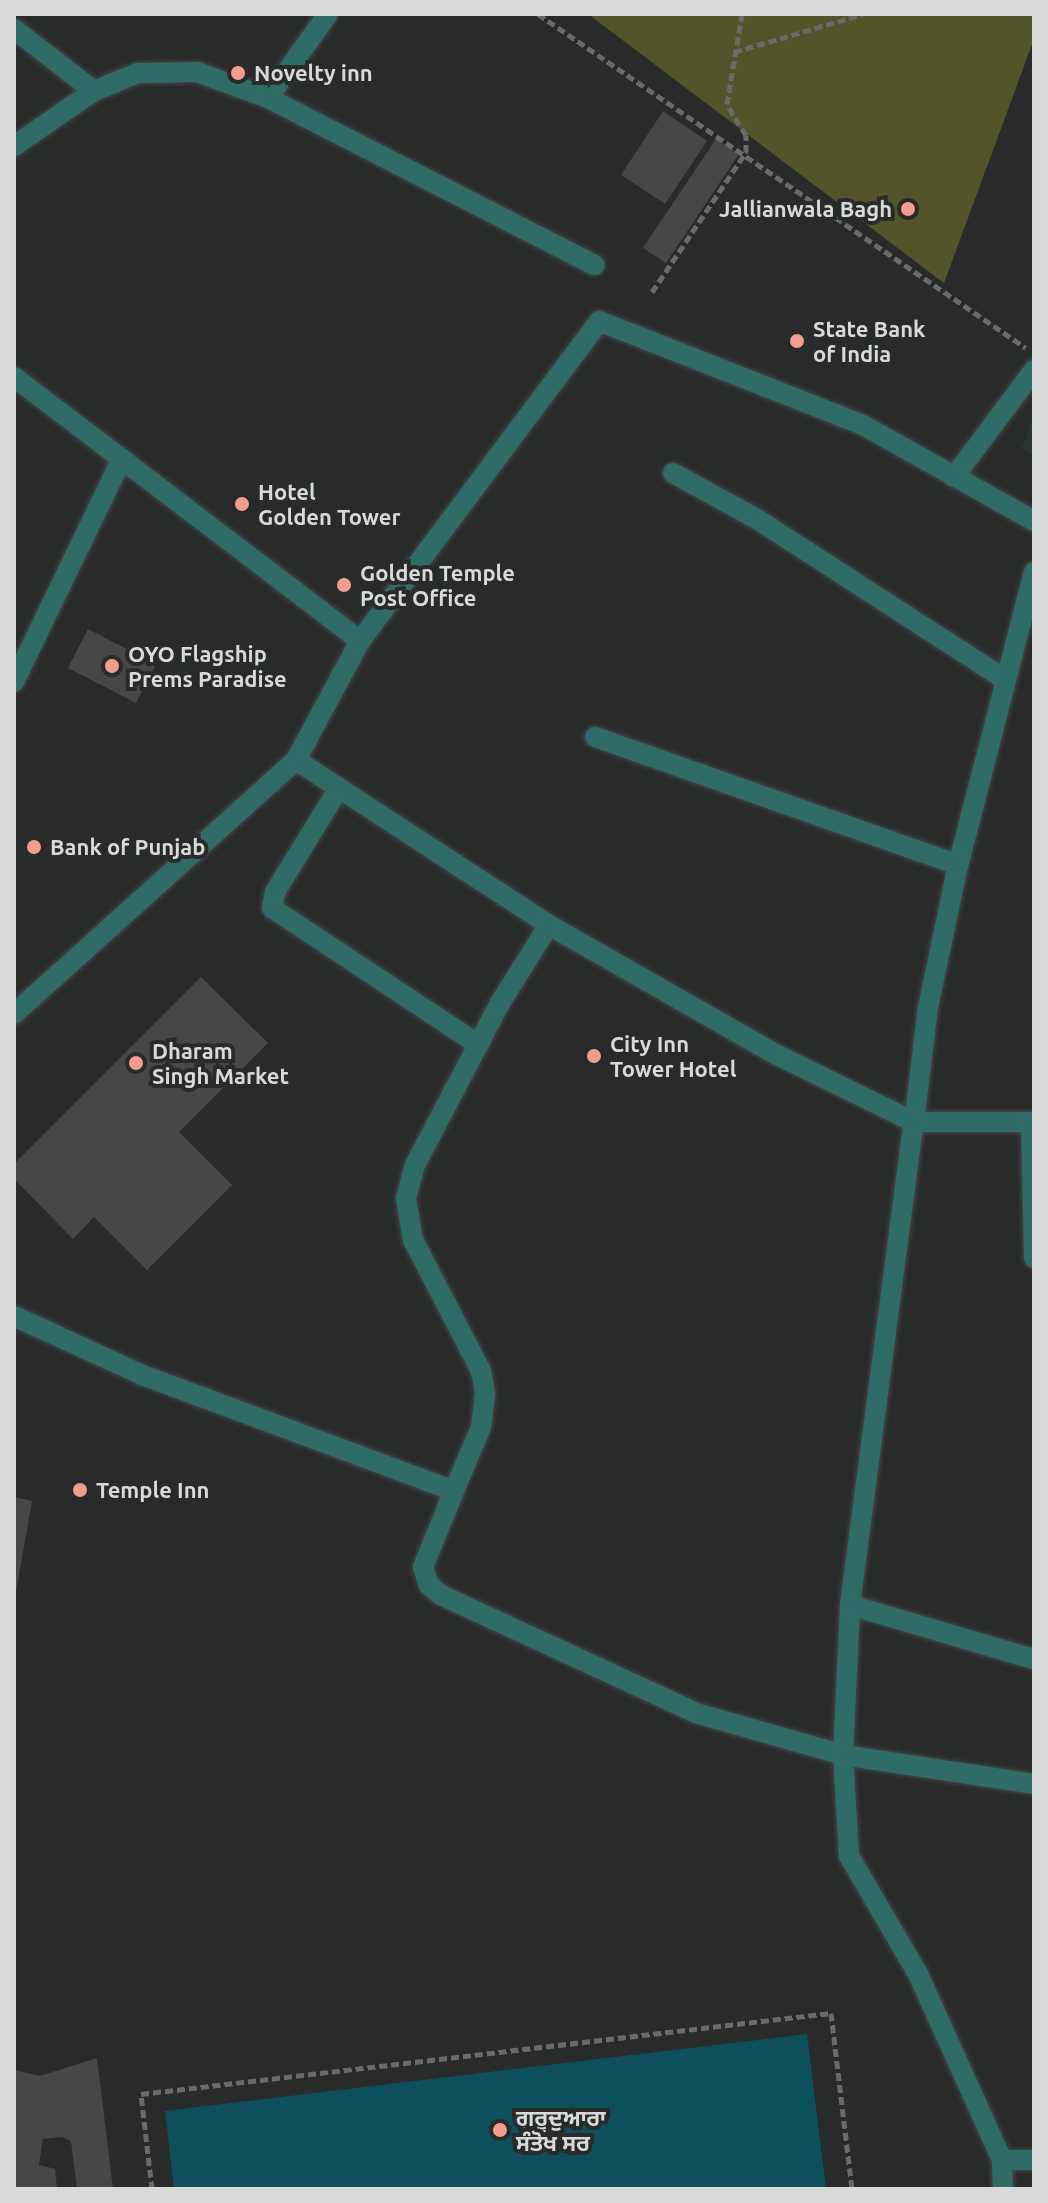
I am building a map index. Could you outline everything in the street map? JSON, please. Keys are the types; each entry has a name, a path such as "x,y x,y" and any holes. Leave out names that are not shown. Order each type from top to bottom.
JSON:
{"street":[{"path":"268,98 328,14"},
{"path":"14,29 94,91"},
{"path":"14,146 94,91 138,73 197,72 268,98 595,265"},
{"path":"14,1014 296,760 360,641 599,321 863,425 1034,521"},
{"path":"954,477 1032,360"},
{"path":"14,377 360,641"},
{"path":"14,682 122,459"},
{"path":"673,473 757,519 1004,679"},
{"path":"1003,2189 1002,2160 918,1974 849,1856 843,1755 850,1605 928,1007 958,865 1034,572"},
{"path":"595,737 958,865"},
{"path":"296,760 549,925 777,1055 914,1122 1032,1122 1034,1258"},
{"path":"339,788 275,892 272,908 479,1045"},
{"path":"549,925 479,1045 415,1165 406,1198 413,1240 481,1371 485,1393 481,1427 423,1567 429,1585 441,1595 696,1713 843,1755 1034,1784"},
{"path":"14,1316 140,1374 454,1491"},
{"path":"850,1605 1034,1659"},
{"path":"1002,2160 1034,2160"}],"path":[{"path":"538,14 746,152 1032,360"},
{"path":"652,292 746,152 746,135 727,104 742,14"},
{"path":"734,52 863,14"},
{"path":"152,2189 141,2094 831,2013 852,2189"}],"shaded area":[{"name":"Jallianwala Bagh","path":"588,14 1034,14 1034,39 944,283"},
{"path":"1034,415 1034,456 1022,448"}],"water":[{"name":"ਗੁਰੂਦੁਆਰਾ ਸੰਤੋਖ ਸਰ","path":"807,2034 826,2189 174,2189 165,2111"}],"building":[{"path":"663,111 707,141 665,204 621,175"},
{"path":"716,139 739,154 666,263 643,248"},
{"name":"OYO Flagship Prems Paradise","path":"88,629 156,664 136,703 68,668"},
{"path":"201,977 268,1043 179,1132 232,1185 147,1270 94,1217 73,1239 14,1179 14,1164"},
{"path":"14,1497 32,1501 16,1592 14,1592"},
{"path":"97,2058 113,2189 77,2189 71,2141 62,2137 43,2139 39,2165 55,2169 57,2189 14,2189 14,2070 40,2076"}],"place":[{"name":"Novelty inn","path":"238,73"},
{"name":"Jallianwala Bagh","path":"908,209"},
{"name":"State Bank of India","path":"797,341"},
{"name":"Hotel Golden Tower","path":"242,504"},
{"name":"Golden Temple Post Office","path":"344,585"},
{"name":"OYO Flagship Prems Paradise","path":"112,666"},
{"name":"Bank of Punjab","path":"34,847"},
{"name":"City Inn Tower Hotel","path":"594,1056"},
{"name":"Dharam Singh Market","path":"136,1063"},
{"name":"Temple Inn","path":"80,1490"},
{"name":"ਗੁਰੂਦੁਆਰਾ ਸੰਤੋਖ ਸਰ","path":"500,2130"}]}
